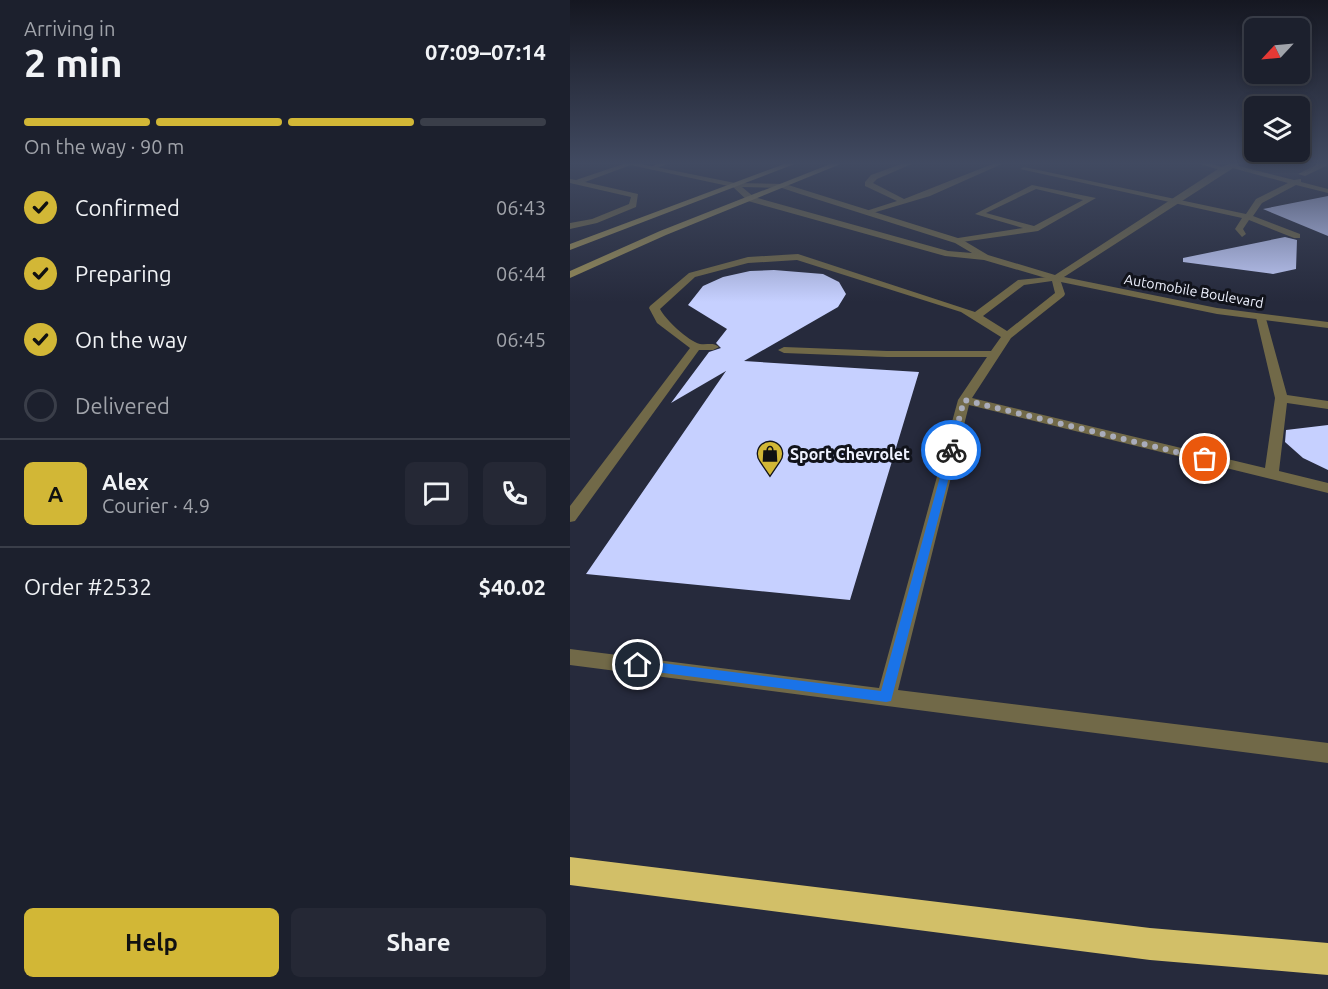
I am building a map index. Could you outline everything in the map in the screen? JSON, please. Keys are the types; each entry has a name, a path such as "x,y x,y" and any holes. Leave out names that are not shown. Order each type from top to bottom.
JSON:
{"highway":[{"path":"570,863 659,880"},
{"path":"570,871 659,880 1150,944 1328,959"}],"main road":[{"path":"570,247 671,209"},
{"path":"570,275 725,209"}],"street":[{"path":"570,226 594,221 623,209"},
{"name":"Automobile Boulevard","path":"787,209 948,254 985,257 1056,278 1261,317 1328,325"},
{"name":"Automobile Boulevard","path":"857,209 958,242 985,257"},
{"path":"869,213 881,209"},
{"path":"989,209 979,214 1035,230"},
{"path":"958,242 1035,230 1071,209"},
{"path":"975,317 1021,282 1056,278 1162,209"},
{"path":"1212,209 1248,217 1297,236"},
{"path":"1242,234 1239,230 1253,209"},
{"path":"713,347 696,347 661,321 654,308 692,275 748,260 798,257 965,310 1007,336"},
{"path":"886,697 964,400 1007,336 1060,294 1056,278"},
{"path":"1261,317 1281,398 1270,474"},
{"path":"570,517 696,347"},
{"path":"784,350 887,354 995,354"},
{"path":"1281,398 1328,405"},
{"path":"964,400 1328,488"},
{"path":"570,657 1328,753"}],"building":[{"path":"1263,209 1328,209 1328,236"},
{"path":"1285,237 1297,240 1296,269 1273,274 1183,262 1183,258"},
{"name":"Sport Chevrolet","path":"774,270 823,274 839,282 846,294 838,307 744,361 919,372 850,600 586,574 726,371 671,403 709,352 721,348 716,343 727,329 688,305 703,286 723,277 750,271"},
{"path":"1328,425 1328,470 1303,458 1285,442 1286,430"}],"way so far":[{"path":"951,450 964,400 1205,459"}],"place":[{"name":"Sport Chevrolet","path":"770,477"}],"route":[{"path":"638,665 886,697 951,450"}]}
